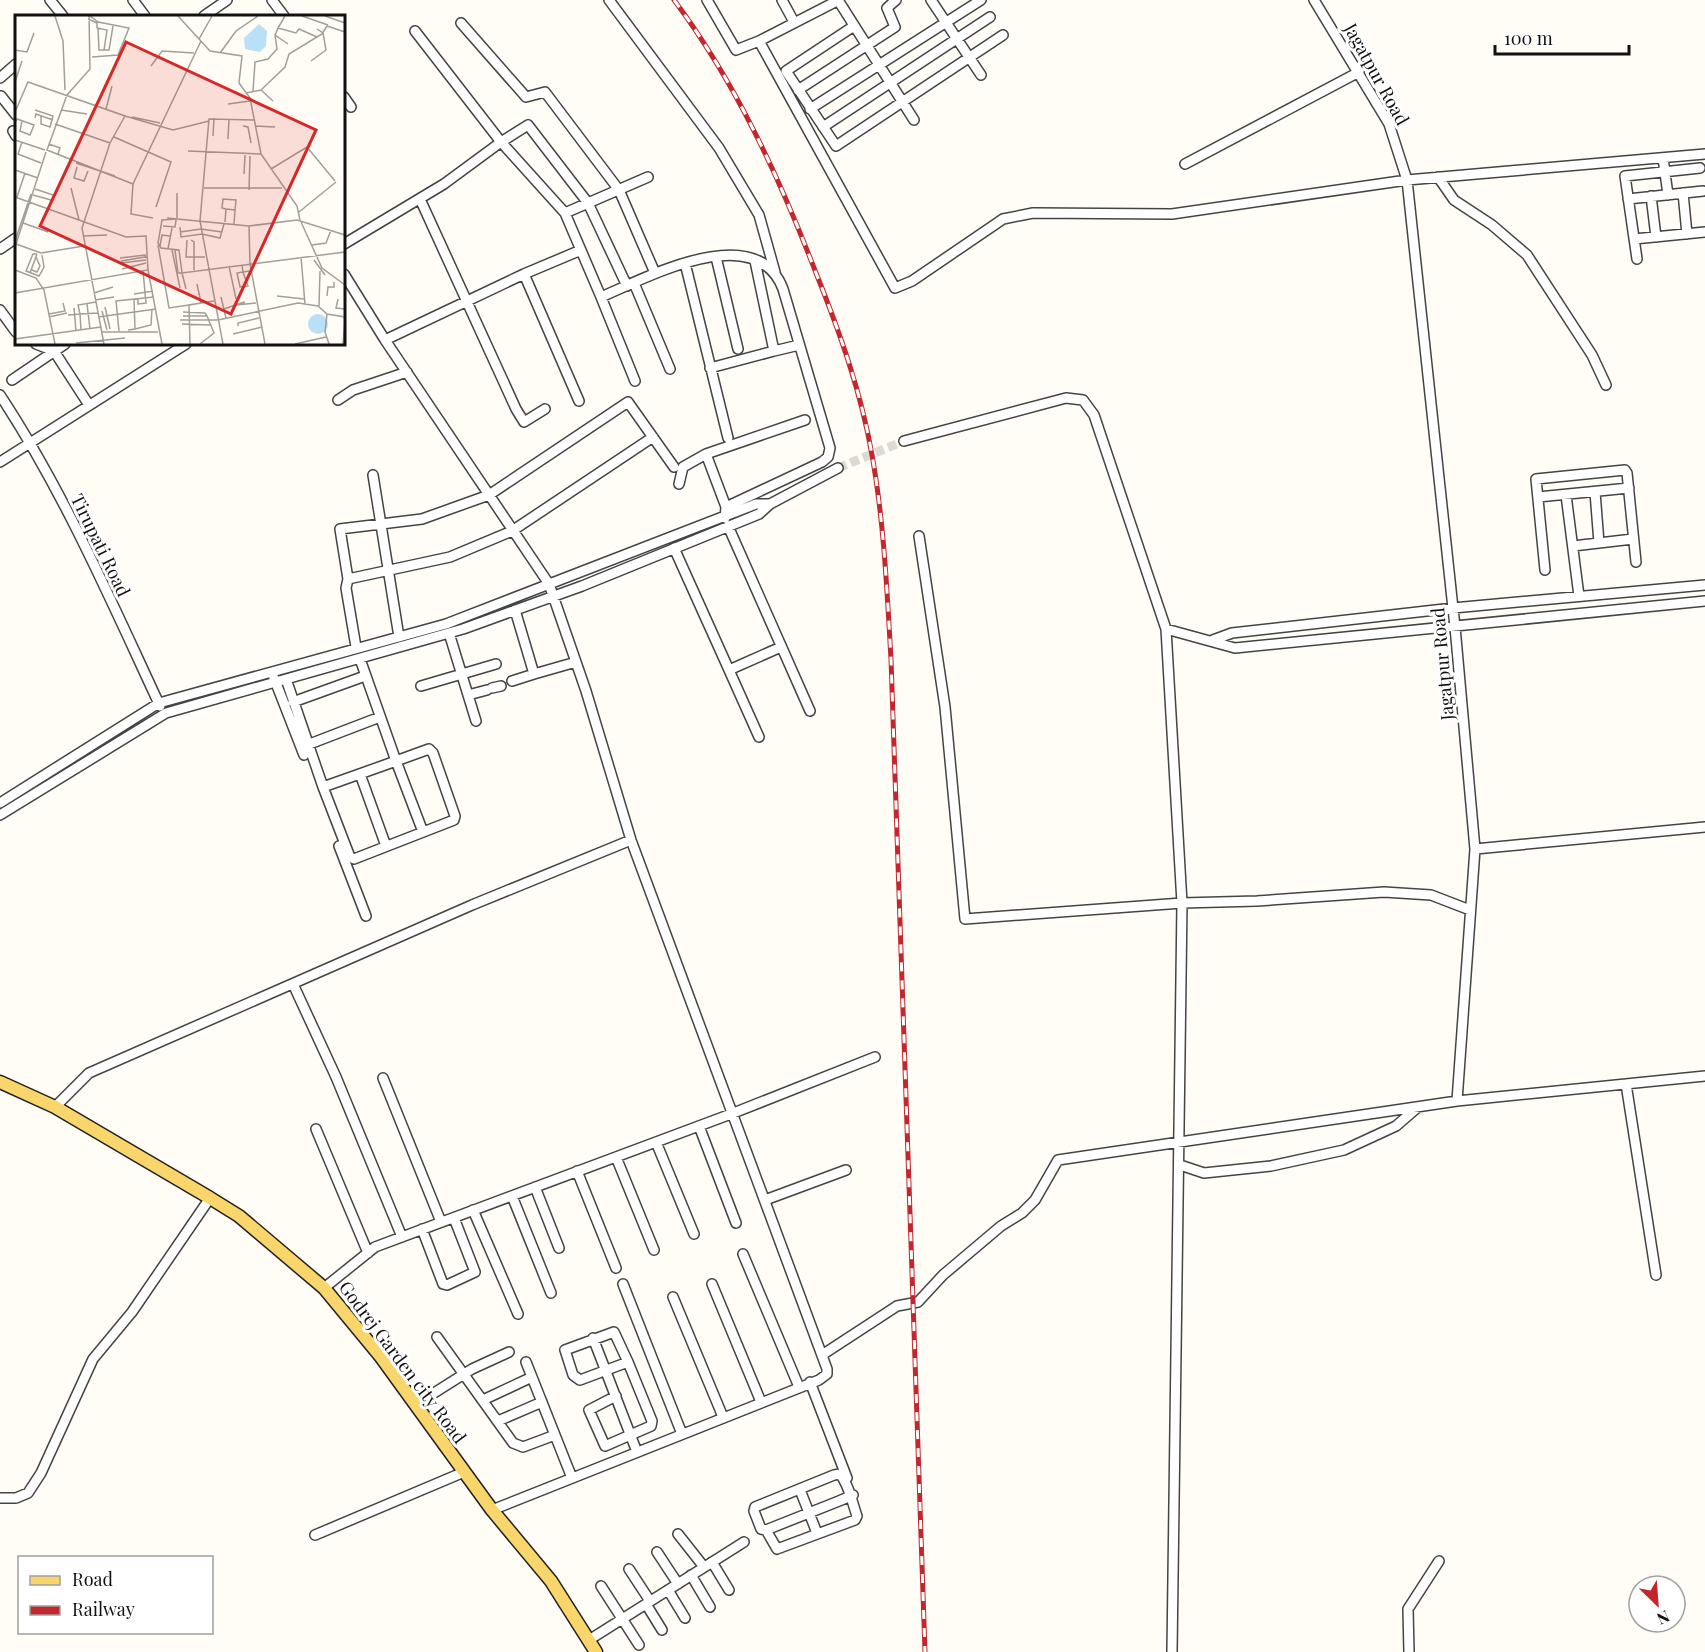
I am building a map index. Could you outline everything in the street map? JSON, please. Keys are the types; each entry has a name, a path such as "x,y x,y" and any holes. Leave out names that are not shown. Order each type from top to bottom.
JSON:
{"main road":[{"name":"Godrej Garden city Road","path":"0,1082 55,1107 239,1216 324,1288 415,1405 492,1510 551,1581 596,1652"}],"street":[{"path":"50,0 62,15"},
{"path":"132,0 144,15"},
{"path":"205,15 227,0"},
{"path":"272,0 283,15"},
{"path":"609,0 719,148 759,215 828,438 828,457 726,507"},
{"path":"707,0 736,50 759,41 838,0 914,120"},
{"path":"782,0 794,22"},
{"path":"798,90 895,27 887,8 896,0"},
{"path":"810,109 981,0"},
{"name":"Jagatpur Road","path":"1314,0 1389,124 1407,180 1455,627 1474,849 1457,1101"},
{"path":"933,1 981,75"},
{"path":"823,127 990,17"},
{"path":"461,23 526,98 545,92 619,190 655,273"},
{"path":"854,26 786,71 836,146 1003,35"},
{"path":"415,30 501,142 565,213 635,381"},
{"path":"759,41 895,288 912,281 1003,219 1050,212 1172,214 1407,180 1705,154"},
{"path":"0,78 15,65"},
{"path":"1185,164 1359,72"},
{"path":"0,96 15,114"},
{"path":"345,98 351,107"},
{"path":"345,243 444,184 528,125 588,203 631,285 670,369"},
{"path":"1663,158 1668,195"},
{"path":"1637,259 1625,176 1700,168"},
{"path":"565,213 648,177"},
{"path":"1438,177 1454,200 1492,225 1527,255 1592,355 1606,385"},
{"path":"1628,199 1703,191"},
{"path":"1683,193 1688,234"},
{"path":"1651,196 1656,237"},
{"path":"420,199 465,302 516,409 525,422 545,409"},
{"path":"1634,239 1705,232"},
{"path":"0,249 15,239"},
{"path":"385,340 580,250"},
{"path":"601,297 655,273 716,256 738,254 775,272"},
{"path":"716,256 738,349"},
{"path":"755,261 774,351"},
{"path":"685,263 728,438"},
{"path":"524,274 579,401"},
{"path":"345,276 385,340 549,584 576,662 631,840 822,1354 827,1374 824,1378 492,1510"},
{"path":"0,309 15,331"},
{"path":"39,345 54,351 88,405"},
{"path":"12,380 63,345"},
{"path":"710,368 799,345"},
{"path":"0,462 173,347"},
{"path":"338,400 353,390 407,372"},
{"name":"Tirupati Road","path":"0,395 31,442 164,714"},
{"path":"904,441 1066,398 1083,400 1094,415 1166,629 1182,903 1173,1652"},
{"path":"356,647 346,588 348,579 340,530 422,519 489,495 628,402 674,467"},
{"path":"679,484 683,467 706,454 805,420"},
{"path":"348,579 450,558 512,531 653,437"},
{"path":"706,454 726,507 726,522 810,711"},
{"path":"0,815 164,714 449,633 554,596 674,548 756,504 770,504 838,468"},
{"path":"1545,570 1538,479 1624,470 1629,488 1636,562"},
{"path":"373,475 399,637"},
{"path":"1538,497 1629,488"},
{"path":"1595,492 1599,543"},
{"path":"1566,495 1579,597"},
{"path":"0,803 159,703 271,670 446,624 549,584 726,522"},
{"path":"919,536 945,707 966,919 1182,903 1257,901 1384,892 1431,895 1470,910"},
{"path":"1573,546 1633,539"},
{"path":"674,548 759,737"},
{"path":"1213,640 1232,633 1309,624 1453,608 1705,585"},
{"path":"1166,629 1213,640 1235,648 1705,601"},
{"path":"515,610 534,674"},
{"path":"1309,624 1310,641"},
{"path":"449,633 476,721"},
{"path":"729,670 781,647"},
{"path":"360,659 423,832"},
{"path":"512,681 576,662"},
{"path":"421,686 496,664"},
{"path":"271,670 366,916"},
{"path":"293,702 365,676"},
{"path":"286,679 307,745 323,787 350,857 354,859 455,818 433,753 429,749 323,787"},
{"path":"468,695 493,688"},
{"path":"307,745 380,717"},
{"path":"360,774 386,846"},
{"path":"1474,849 1705,828"},
{"path":"55,1107 89,1073 472,905 631,840"},
{"path":"293,984 336,1077 402,1237"},
{"path":"324,1288 375,1247 731,1114 875,1057"},
{"path":"822,1354 897,1306 918,1302 943,1275 1001,1226 1022,1213 1035,1200 1058,1160 1457,1101 1705,1076"},
{"path":"383,1078 441,1222"},
{"path":"1626,1083 1656,1275"},
{"path":"1180,1165 1204,1173 1271,1166 1344,1150 1396,1126 1418,1107"},
{"path":"699,1126 736,1223"},
{"path":"316,1129 368,1253"},
{"path":"656,1142 694,1234"},
{"path":"616,1157 654,1250"},
{"path":"765,1200 846,1170"},
{"path":"577,1171 616,1268"},
{"path":"535,1187 560,1248"},
{"path":"512,1196 551,1293"},
{"path":"0,1497 16,1498 28,1493 35,1483 93,1359 132,1312 210,1198"},
{"path":"473,1210 518,1314"},
{"path":"422,1230 443,1284 447,1285 475,1272 454,1218"},
{"path":"743,1254 799,1387"},
{"path":"623,1284 682,1434"},
{"path":"712,1284 762,1402"},
{"path":"673,1297 723,1417"},
{"path":"616,1396 592,1406 589,1414 605,1446 648,1429 652,1421 628,1362 614,1332 565,1350 573,1376 580,1380 628,1362"},
{"path":"437,1337 518,1446 555,1435"},
{"path":"593,1338 637,1452"},
{"path":"415,1405 464,1374 509,1352"},
{"path":"526,1362 572,1478"},
{"path":"483,1400 532,1377"},
{"path":"766,1530 777,1550 855,1520 857,1516 852,1496 810,1382"},
{"path":"498,1421 542,1402"},
{"path":"315,1535 465,1472"},
{"path":"852,1496 763,1531 757,1522 755,1507 840,1474 852,1496 862,1517"},
{"path":"800,1490 817,1533"},
{"path":"678,1534 708,1564 729,1590"},
{"path":"589,1640 744,1542"},
{"path":"657,1552 678,1584"},
{"path":"1409,1652 1408,1609 1439,1561"},
{"path":"629,1569 662,1630"},
{"path":"691,1575 710,1607"},
{"path":"601,1586 639,1645"},
{"path":"668,1590 685,1618"}],"tunnel":[{"path":"838,468 904,441"}],"railway":[{"path":"674,0 717,64 736,98 771,166 802,237 849,363 862,408 876,480 885,557 891,659 925,1652"}]}
